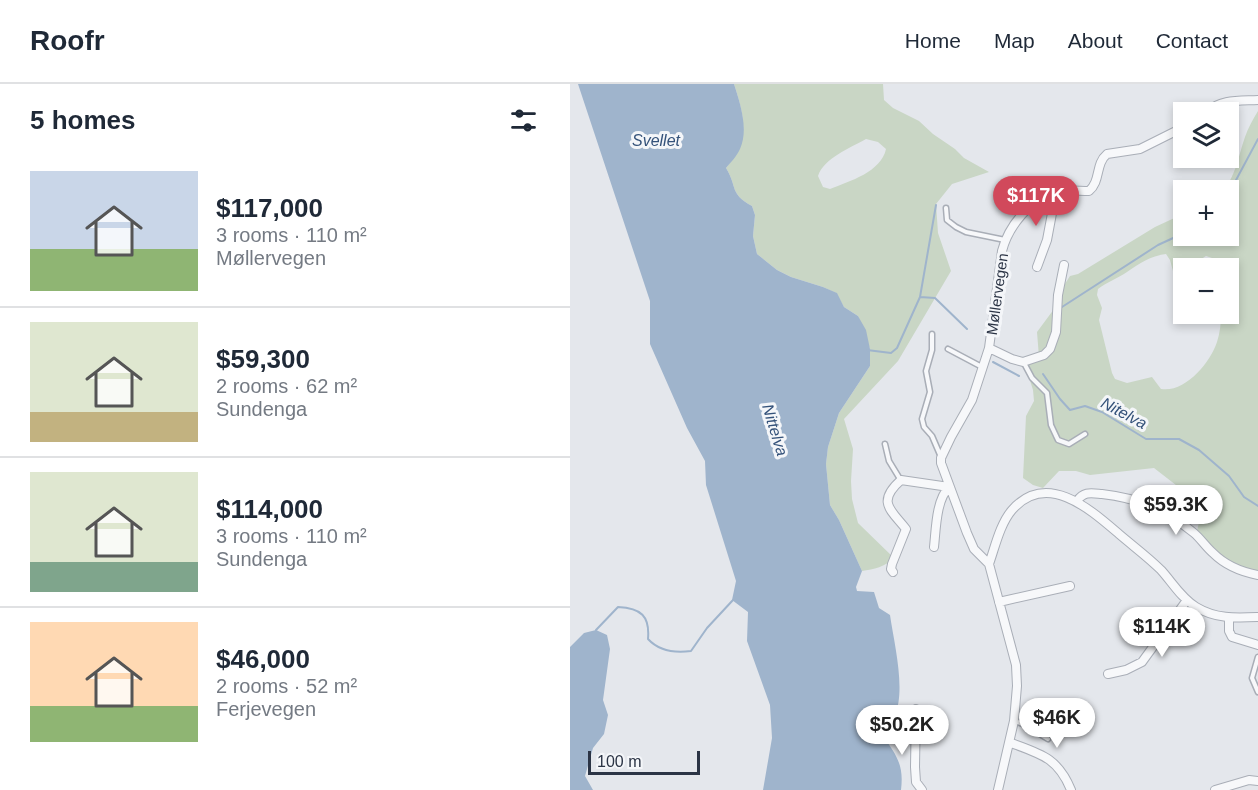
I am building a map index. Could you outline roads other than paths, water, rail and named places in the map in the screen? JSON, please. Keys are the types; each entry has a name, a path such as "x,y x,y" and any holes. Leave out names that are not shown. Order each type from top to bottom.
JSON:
{"street":[{"path":"1225,102 1258,100"},
{"name":"Møllervegen","path":"941,458 970,407 989,348 1005,240 1015,223 1043,196 1056,192 1089,191 1096,182 1100,164 1107,154 1140,150 1173,133"},
{"path":"1037,267 1047,240 1056,192"},
{"path":"1023,362 1044,355 1054,343 1058,295 1064,265"},
{"name":"Møllervegen","path":"989,348 1023,362"},
{"path":"941,458 942,470 974,549 989,564 1016,665 1017,686 1011,743 998,790"},
{"path":"893,572 892,564 906,529 890,512 888,500 890,492 901,480 949,487"},
{"path":"934,547 941,501 944,492 949,487"},
{"path":"989,564 1005,520 1012,509 1023,500 1035,495 1052,493 1070,497 1094,512 1148,558 1187,600 1207,612 1229,619 1258,617"},
{"path":"1077,501 1082,495 1089,493 1129,498 1152,505 1191,531 1214,555 1246,573 1258,575"},
{"path":"999,602 1070,586"},
{"path":"1108,674 1126,670 1142,662 1187,600"},
{"path":"1229,619 1229,631 1232,637 1258,646"},
{"path":"916,709 916,782 922,790"},
{"path":"1011,743 1043,754 1056,764 1066,777 1071,790"},
{"path":"1215,790 1249,780 1258,781"}],"lane":[{"path":"946,208 947,220 956,227 977,235 1005,240"},
{"path":"932,334 932,350 926,371 930,392 922,419 941,458"},
{"path":"948,349 982,367"},
{"path":"1023,362 1032,378 1047,393 1051,425 1058,440 1069,444 1085,434"},
{"path":"885,444 889,461 901,480"},
{"path":"1132,634 1159,611 1171,610 1178,613"},
{"path":"1258,657 1252,678 1258,692"},
{"path":"1014,721 1048,739"}],"water":[{"path":"578,84 734,84 743,116 744,133 739,152 726,168 737,194 752,206 755,215 753,236 757,254 777,270 791,277 837,293 844,307 858,316 866,330 870,349 870,366 839,413 828,447 826,464 830,505 862,571 856,587 857,591 874,592 879,608 890,615 898,666 899,692 895,715 883,736 900,767 901,790 763,790 772,738 770,705 747,641 748,612 732,600 736,581 706,485 705,461 687,428 650,344 650,301"},
{"path":"596,630 607,635 610,649 603,700 608,715 604,734 593,748 585,776 593,790 570,790 570,647 584,633"}],"waterway":[{"path":"1236,180 1258,139"},
{"path":"920,297 936,205"},
{"path":"1062,307 1158,245 1173,238"},
{"name":"Nitelva","path":"867,350 891,353 897,348 920,297 935,298 967,329"},
{"name":"Nitelva","path":"993,362 1019,376"},
{"name":"Nitelva","path":"1043,374 1070,410 1085,406 1102,412 1146,439 1179,439 1199,450 1229,476 1244,497 1258,506"},
{"path":"596,630 618,607 633,609 645,619 648,639 652,643 668,650 691,651 707,628 733,600"}],"water label":[{"name":"Svellet","path":"656,140"},
{"name":"Nittelva","path":"775,430"}]}
